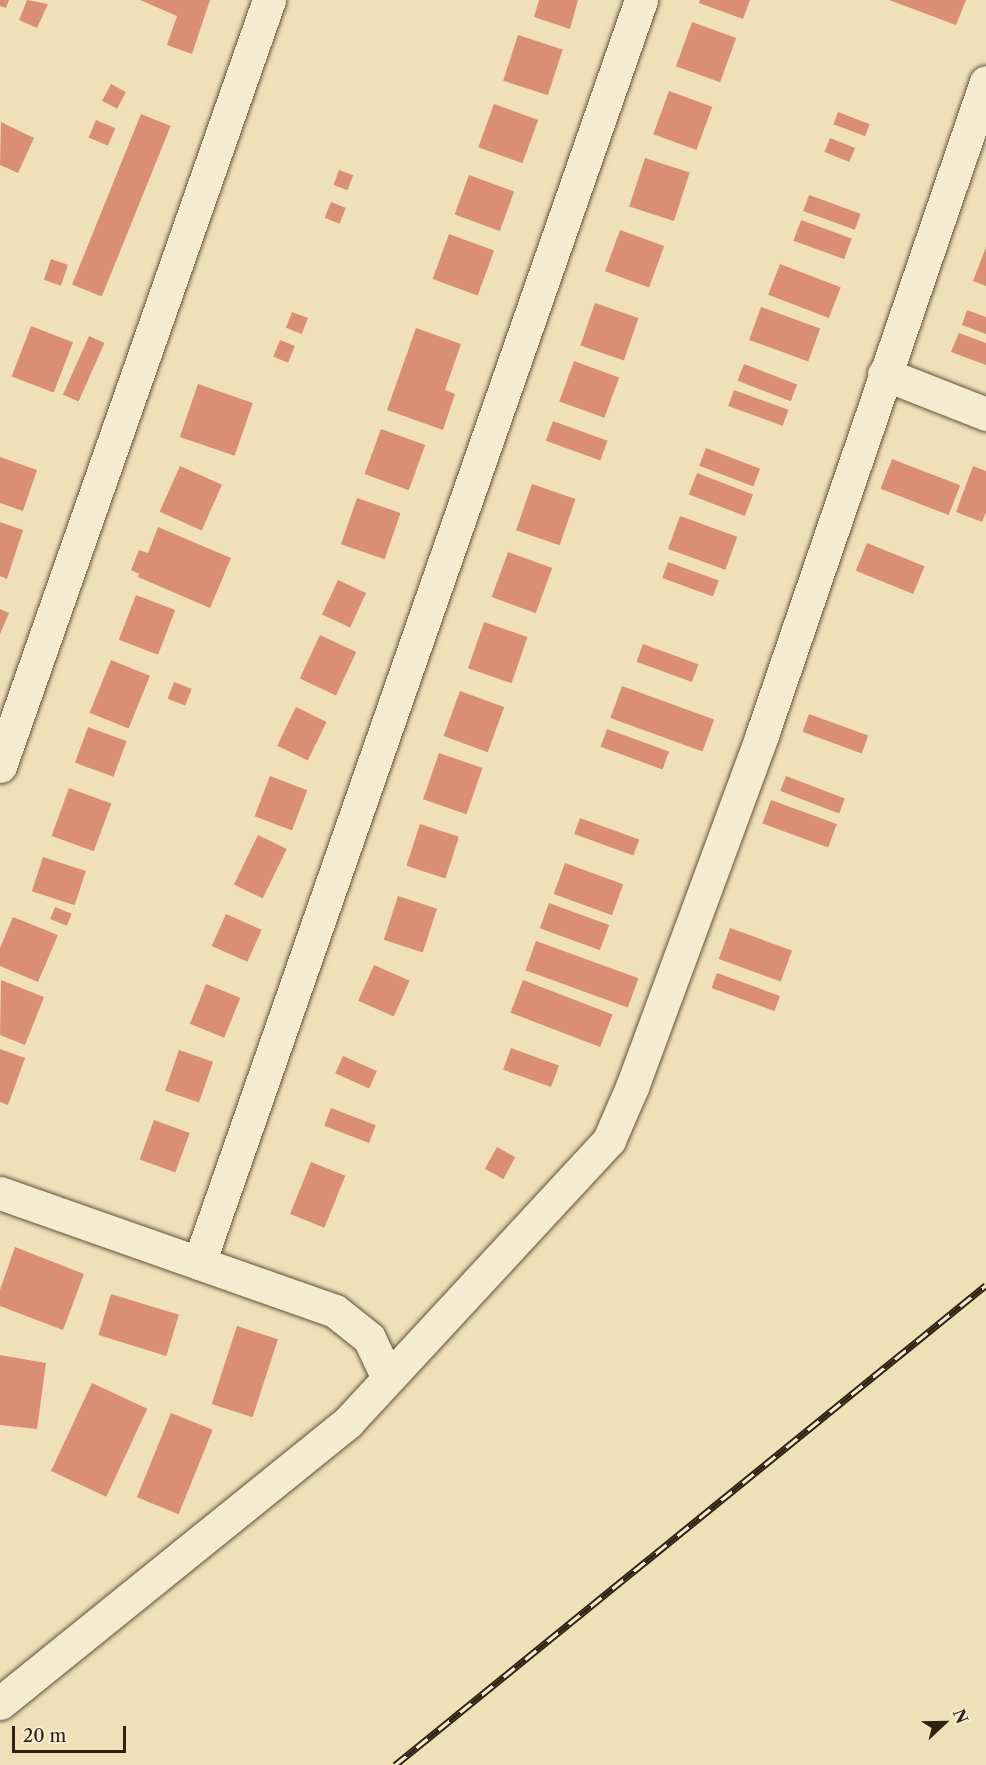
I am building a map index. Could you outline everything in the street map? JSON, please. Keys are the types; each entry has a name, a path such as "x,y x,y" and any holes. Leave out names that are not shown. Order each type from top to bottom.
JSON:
{"street":[{"path":"0,766 269,0"},
{"path":"199,1263 641,0"},
{"path":"0,1702 348,1422 609,1140 632,1088 762,735 986,82"},
{"path":"884,374 986,414"},
{"path":"0,1193 335,1311 369,1338 388,1377"}],"building":[{"path":"0,0 9,0 6,8 0,6"},
{"path":"27,0 48,4 37,28 19,20"},
{"path":"140,0 210,0 192,54 167,45 177,16"},
{"path":"539,0 578,0 570,29 534,17"},
{"path":"700,0 750,0 743,19 699,3"},
{"path":"889,0 966,0 956,25"},
{"path":"692,22 736,38 720,82 676,66"},
{"path":"518,35 563,50 548,95 503,81"},
{"path":"111,84 126,92 117,109 102,101"},
{"path":"669,91 712,107 696,150 653,134"},
{"path":"494,104 538,120 522,163 478,147"},
{"path":"838,112 870,124 865,136 833,124"},
{"path":"141,114 171,126 102,297 72,285"},
{"path":"96,120 115,128 108,146 89,137"},
{"path":"1,122 34,138 18,173 0,165"},
{"path":"830,138 855,148 849,162 824,152"},
{"path":"645,158 690,173 674,221 629,207"},
{"path":"339,170 353,175 348,190 334,185"},
{"path":"469,175 514,191 500,231 455,214"},
{"path":"809,195 861,214 855,230 803,211"},
{"path":"331,202 346,208 339,224 325,218"},
{"path":"801,220 852,238 844,259 793,241"},
{"path":"620,230 664,246 649,287 605,271"},
{"path":"449,234 494,250 478,296 433,279"},
{"path":"986,247 986,286 973,281"},
{"path":"51,259 68,265 61,286 44,280"},
{"path":"780,264 841,287 829,318 768,295"},
{"path":"595,303 638,318 624,361 580,346"},
{"path":"761,307 820,329 808,361 749,340"},
{"path":"967,310 986,317 986,334 962,325"},
{"path":"292,312 308,318 302,334 286,328"},
{"path":"31,326 73,342 54,393 12,376"},
{"path":"416,328 461,344 445,390 455,394 443,430 387,410"},
{"path":"959,333 986,343 986,365 951,352"},
{"path":"89,336 105,343 78,401 63,394"},
{"path":"280,340 295,346 288,363 273,357"},
{"path":"574,361 619,377 604,418 559,401"},
{"path":"744,364 797,384 791,401 738,381"},
{"path":"198,384 253,403 235,456 180,437"},
{"path":"734,390 789,410 783,426 728,406"},
{"path":"553,421 608,441 600,461 546,441"},
{"path":"381,429 425,445 409,490 365,474"},
{"path":"706,448 760,469 753,487 699,466"},
{"path":"0,457 37,470 23,511 0,503"},
{"path":"892,459 960,485 949,515 881,489"},
{"path":"180,466 222,485 202,530 160,512"},
{"path":"973,466 986,471 986,512 982,522 956,512"},
{"path":"697,473 753,495 745,516 689,494"},
{"path":"532,484 575,499 560,545 516,530"},
{"path":"357,498 400,513 385,559 341,544"},
{"path":"680,516 737,537 725,570 668,549"},
{"path":"0,522 23,530 7,579 0,576"},
{"path":"158,527 231,558 210,608 138,577 139,574 131,570 139,550 148,553"},
{"path":"867,543 924,566 913,594 856,571"},
{"path":"508,552 552,568 536,613 492,597"},
{"path":"668,562 719,580 713,596 662,578"},
{"path":"338,580 366,593 350,628 322,614"},
{"path":"136,595 175,610 158,655 119,640"},
{"path":"0,609 9,613 0,634"},
{"path":"484,622 527,637 512,683 468,668"},
{"path":"320,635 356,652 336,695 300,679"},
{"path":"643,644 698,664 692,682 637,662"},
{"path":"111,660 150,676 129,729 90,713"},
{"path":"174,682 192,689 185,706 168,699"},
{"path":"622,686 714,720 702,751 610,718"},
{"path":"460,691 504,707 488,752 444,736"},
{"path":"296,707 327,722 308,761 277,746"},
{"path":"809,714 868,736 862,753 803,732"},
{"path":"88,727 127,741 114,777 75,763"},
{"path":"607,729 669,752 663,769 601,747"},
{"path":"439,753 482,768 467,814 423,799"},
{"path":"270,776 307,790 292,830 255,816"},
{"path":"786,776 845,799 839,814 780,791"},
{"path":"69,788 111,803 94,851 52,836"},
{"path":"771,800 837,824 828,847 762,823"},
{"path":"580,818 639,840 633,856 574,834"},
{"path":"420,824 459,837 445,879 406,866"},
{"path":"258,835 287,849 263,898 234,884"},
{"path":"43,857 86,871 75,905 32,891"},
{"path":"565,863 623,884 612,915 554,894"},
{"path":"398,896 437,909 423,952 384,940"},
{"path":"549,903 609,925 600,950 540,928"},
{"path":"55,907 72,914 67,926 50,919"},
{"path":"226,914 262,930 247,962 212,946"},
{"path":"13,917 58,935 38,982 0,966 0,948"},
{"path":"730,928 792,951 781,982 719,959"},
{"path":"536,941 638,978 628,1007 525,970"},
{"path":"374,965 410,981 394,1016 358,1001"},
{"path":"717,973 780,996 774,1011 712,988"},
{"path":"1,980 44,997 25,1045 0,1035"},
{"path":"523,980 613,1014 600,1047 510,1013"},
{"path":"206,984 240,998 224,1038 190,1024"},
{"path":"511,1048 559,1065 551,1087 503,1070"},
{"path":"0,1049 25,1058 8,1105 0,1102"},
{"path":"179,1050 213,1062 199,1102 165,1091"},
{"path":"343,1056 377,1071 369,1088 335,1073"},
{"path":"331,1108 376,1125 369,1143 324,1126"},
{"path":"154,1120 190,1133 175,1172 140,1159"},
{"path":"497,1147 515,1157 503,1179 485,1169"},
{"path":"311,1162 345,1176 324,1228 290,1214"},
{"path":"15,1247 84,1274 63,1330 0,1306 0,1290"},
{"path":"111,1294 179,1315 166,1356 98,1335"},
{"path":"237,1326 278,1339 253,1417 212,1404"},
{"path":"0,1355 46,1363 37,1429 0,1425"},
{"path":"92,1383 147,1409 106,1497 51,1471"},
{"path":"171,1413 213,1430 179,1514 137,1497"}],"railway":[{"path":"395,1765 986,1285"}]}
